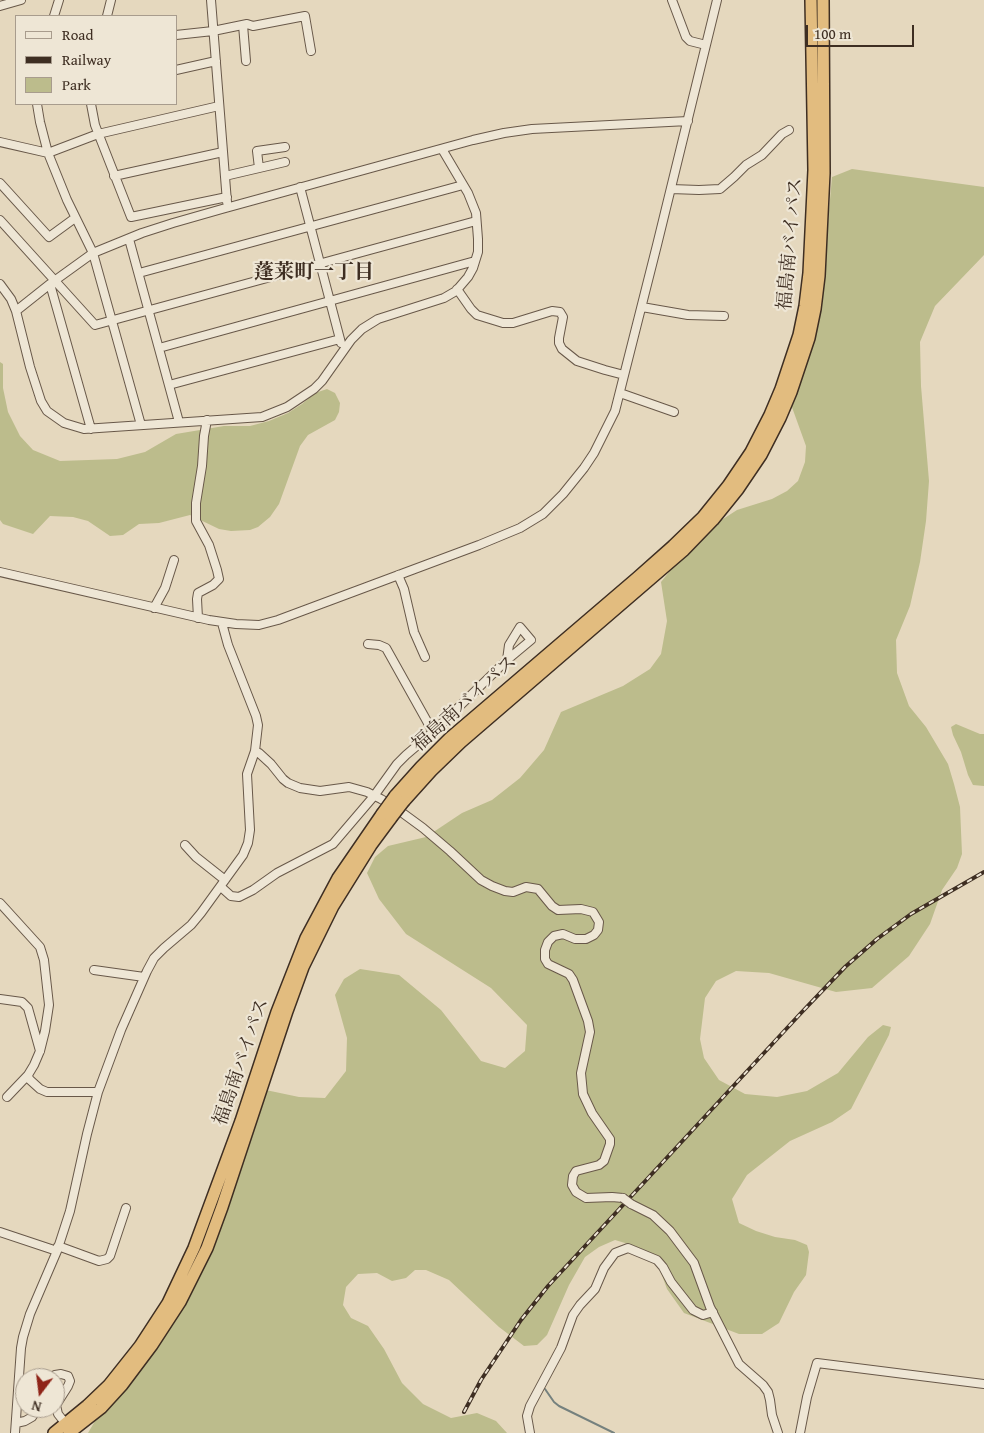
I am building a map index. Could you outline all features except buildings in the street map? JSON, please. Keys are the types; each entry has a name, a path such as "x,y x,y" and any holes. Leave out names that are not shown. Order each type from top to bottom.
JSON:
{"highway":[{"name":"福島南バイパス","path":"54,1433 71,1430 87,1406 128,1362 153,1327 182,1277 210,1208 277,1012 303,944 338,878 358,846 386,816 421,767 450,738 637,578 703,517 728,486 751,452 781,389 798,336 810,273 814,170 811,0"},
{"name":"福島南バイパス","path":"399,799 461,742 684,550 713,520 738,489 761,455 791,392 809,338 815,309 819,276 824,173 823,0"}],"street":[{"path":"0,6 21,0"},
{"path":"54,15 58,0"},
{"path":"107,15 111,0"},
{"path":"211,0 227,207"},
{"path":"672,0 686,37 690,41 706,46"},
{"path":"0,572 222,623 259,625 278,620 512,532 536,520 563,494 584,468 594,454 615,411 717,0"},
{"path":"178,35 214,31 242,25 253,26 305,16 311,51"},
{"path":"242,25 246,61"},
{"path":"178,70 216,61"},
{"path":"37,105 48,153 75,218 93,254 140,425"},
{"path":"91,105 98,134 131,217 226,197"},
{"path":"0,142 48,153 98,134 219,106"},
{"path":"16,311 93,254 172,223 227,207 504,133 532,129 688,121"},
{"path":"671,189 720,189 746,165 762,155 782,134 789,130"},
{"path":"259,168 257,152 285,147"},
{"path":"0,284 11,299 16,311 41,401 48,411 64,423 78,428 91,428 262,417 288,407 306,396 322,381 343,350 362,329 378,319 444,298 457,289 468,277 475,261 478,247 476,214 468,193 442,149"},
{"path":"114,176 223,152"},
{"path":"225,176 285,162"},
{"path":"0,182 49,237 75,218"},
{"path":"139,273 463,184"},
{"path":"300,187 343,350"},
{"path":"0,220 52,283 95,326 476,221"},
{"path":"129,239 180,422"},
{"path":"159,348 475,261"},
{"path":"52,283 91,428"},
{"path":"457,289 477,315 504,322 513,323 552,311 560,312 563,317 559,338 562,348 577,361 624,375"},
{"path":"642,307 688,315 724,316"},
{"path":"169,385 340,339"},
{"path":"620,393 674,412"},
{"path":"198,618 198,593 219,579 209,545 196,521 196,503 207,420"},
{"path":"154,608 166,588 174,560"},
{"path":"398,574 404,589 414,632 425,657"},
{"path":"15,1433 22,1337 58,1248 70,1211 98,1092 121,1030 154,958 201,914 244,855 248,843 250,830 247,774 255,751 258,732 257,720 228,645 222,623"},
{"path":"368,644 386,648 432,732"},
{"path":"185,845 223,884 231,896 239,897 253,890 277,873 333,844 374,796 397,764 507,660"},
{"path":"255,751 271,764 283,779 300,788 320,791 349,787 374,796 393,806 423,828 481,880 505,891 513,892 526,887 538,889 552,906 558,910 581,909 593,912 597,917 599,922 598,930 594,935 586,939 575,939 563,934 554,936 548,942 545,950 545,958 548,964 569,974 573,980 588,1021 590,1032 581,1073 583,1094 592,1113 610,1139 604,1161 599,1165 576,1171 573,1176 572,1185 576,1192 586,1198 612,1196 623,1198 653,1215 670,1231 694,1263 713,1312 739,1364 763,1385 768,1392 772,1415 778,1433"},
{"path":"0,903 40,947 44,960 49,1005 40,1051 34,1065 28,1075 7,1097"},
{"path":"94,970 144,977"},
{"path":"0,999 22,1002 28,1008 40,1051"},
{"path":"28,1075 34,1085 47,1092 98,1092"},
{"path":"0,1232 99,1261 110,1256 126,1208"},
{"path":"530,1433 527,1416 530,1406 561,1348 573,1315 580,1304 595,1289 604,1268 615,1253 628,1248 657,1260 693,1310 703,1314 713,1312"},
{"path":"800,1433 807,1397 817,1363 984,1384"},
{"path":"65,1375 70,1380 65,1391"},
{"path":"16,1423 30,1418"},
{"path":"61,1418 71,1430"}],"green space":[{"path":"852,169 984,187 984,255 935,306 920,342 921,386 929,481 926,521 920,562 910,606 896,640 897,673 909,706 926,727 948,764 960,807 962,854 957,868 942,890 930,924 909,956 872,988 836,992 769,973 736,971 716,981 705,998 700,1039 704,1058 719,1080 745,1094 777,1097 807,1091 838,1073 868,1037 883,1025 891,1027 889,1035 851,1109 832,1122 790,1141 747,1175 732,1199 739,1223 756,1231 775,1237 795,1240 807,1245 809,1252 806,1275 794,1292 779,1323 762,1334 739,1334 684,1313 667,1289 656,1259 635,1246 615,1240 599,1247 585,1257 569,1285 547,1335 537,1345 524,1346 499,1327 449,1280 426,1270 415,1270 406,1278 392,1281 377,1273 358,1274 346,1287 343,1305 351,1318 368,1326 384,1349 402,1383 423,1404 451,1418 477,1413 496,1421 507,1433 88,1433 151,1346 192,1281 261,1089 299,1097 325,1098 346,1071 347,1038 335,995 344,979 360,969 399,975 441,1010 481,1061 505,1068 525,1051 527,1025 491,988 406,934 379,899 367,873 375,857 388,846 426,837 462,813 492,800 520,778 544,750 561,712 623,686 650,669 661,654 667,621 661,582 700,534 737,510 772,499 787,491 798,481 805,462 806,446 789,399 824,267 832,177"},
{"path":"0,362 3,364 3,388 8,412 20,436 33,450 60,461 117,459 145,452 176,434 224,426 250,426 269,421 288,413 315,393 327,389 335,393 340,403 339,412 335,420 308,435 300,446 279,504 270,517 258,527 250,530 231,531 219,529 190,515 159,523 139,524 123,535 110,536 88,521 73,517 50,516 33,534 3,524 0,520"},
{"path":"956,724 984,734 984,786 973,785 968,775 951,727"}],"waterway":[{"path":"545,1389 559,1406 614,1433"}],"railway":[{"path":"464,1412 481,1380 521,1320 548,1286 845,967 877,939 911,914 984,872"}],"district":[{"name":"蓬莱町一丁目","path":"314,273"}]}
